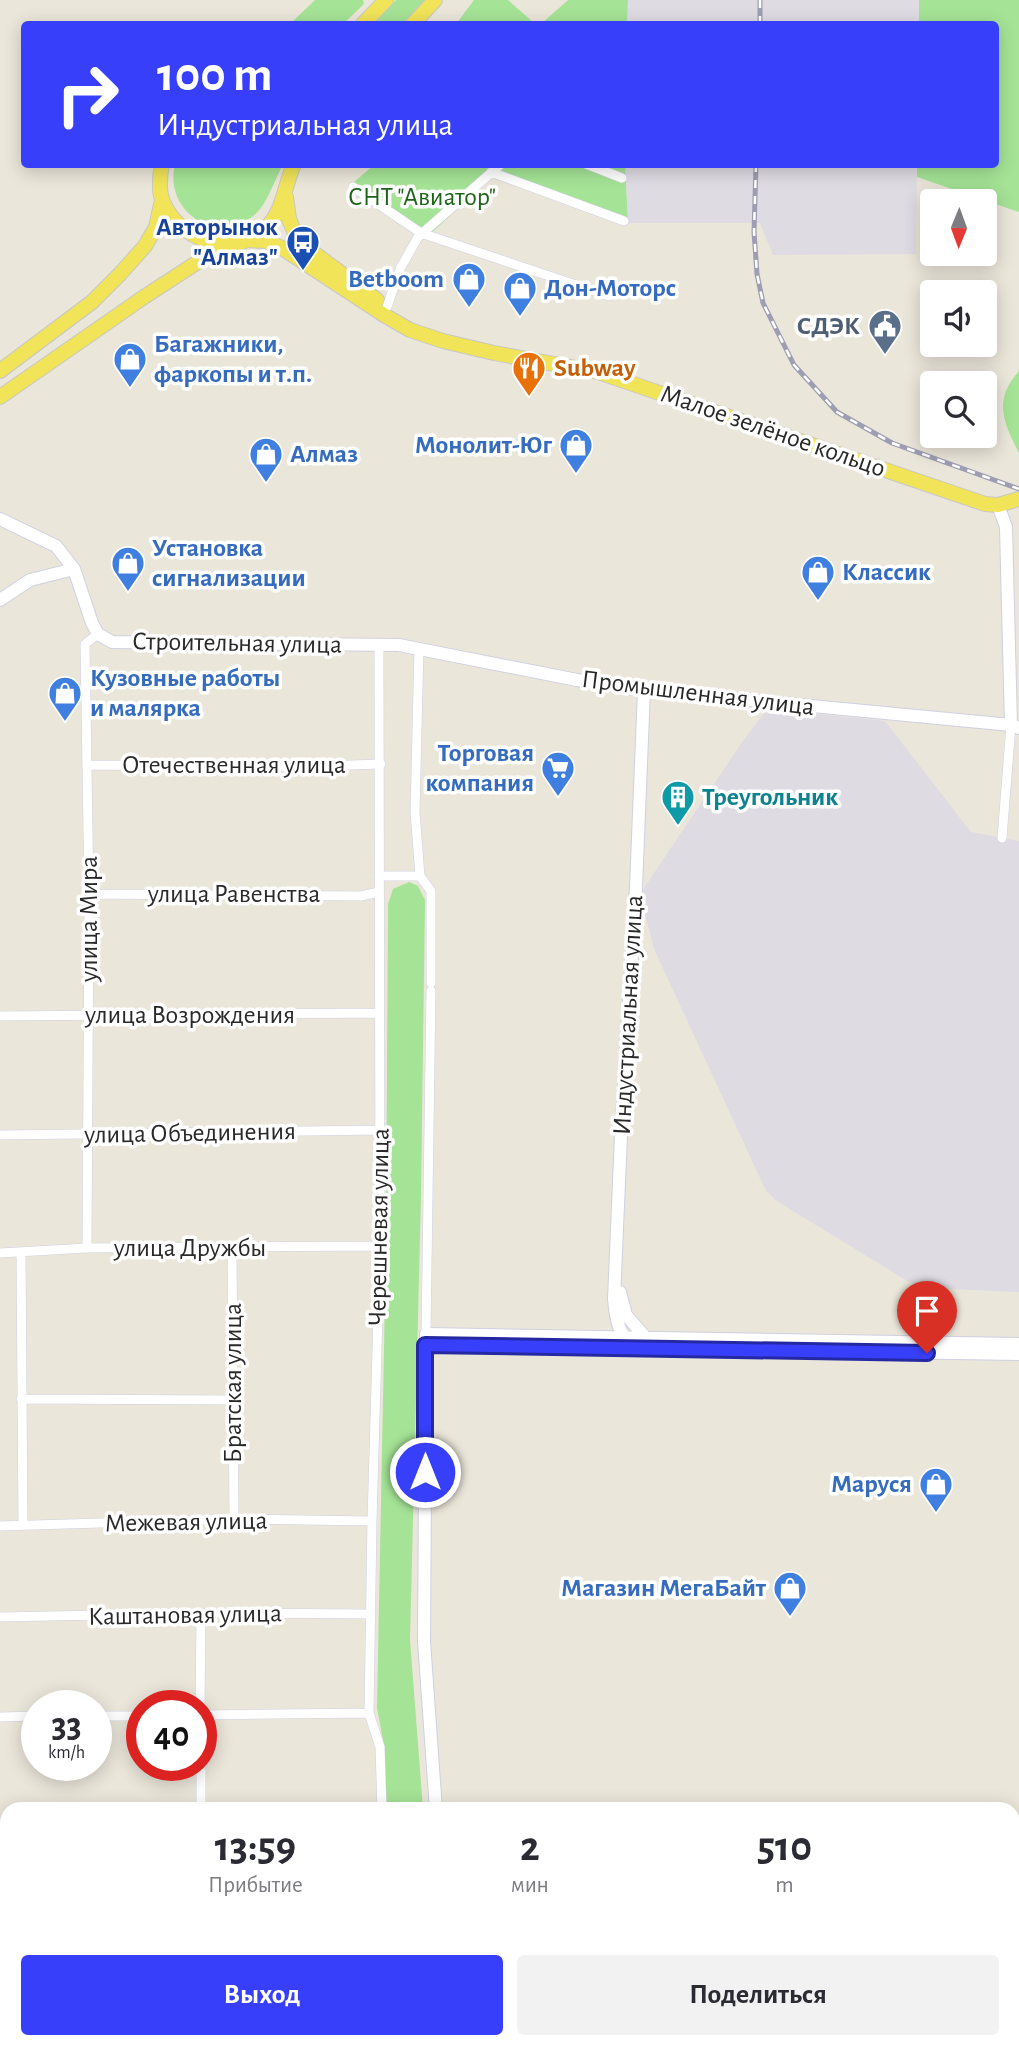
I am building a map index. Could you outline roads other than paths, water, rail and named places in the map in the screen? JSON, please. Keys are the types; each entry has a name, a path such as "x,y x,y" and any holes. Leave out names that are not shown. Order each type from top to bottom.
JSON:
{"main road":[{"path":"366,21 386,0"},
{"path":"416,21 435,0"},
{"path":"161,168 159,182 162,200 173,220 194,237 224,245"},
{"path":"0,397 224,245 246,240 263,231 276,216 293,168"},
{"name":"Малое зелёное кольцо","path":"285,194 289,219 298,241 387,307 443,341"},
{"path":"0,371 92,302 120,274 145,246 156,227 162,200"},
{"name":"Малое зелёное кольцо","path":"246,240 266,241 282,248 410,330 494,353 598,372 985,504 998,505 1019,499"}],"street":[{"path":"387,307 400,269 421,233 497,168"},
{"path":"596,168 622,178"},
{"path":"491,173 624,221"},
{"path":"353,187 421,233 609,296"},
{"path":"998,505 1006,527 1015,727 1002,838"},
{"path":"0,519 56,546 74,569 82,599 98,634"},
{"path":"0,600 30,580 74,569"},
{"name":"Строительная улица","path":"98,634 112,642 305,645 379,643"},
{"name":"улица Мира","path":"87,1248 89,894 85,644 98,634"},
{"name":"Промышленная улица","path":"379,643 643,690 1015,727"},
{"name":"Черешневая улица","path":"379,643 380,1246 369,1713 380,1747 382,1802"},
{"path":"419,648 415,812 421,876 431,891 424,1641 435,1802"},
{"name":"Индустриальная улица","path":"624,1338 616,1318 616,1250 636,887 643,690"},
{"name":"Отечественная улица","path":"87,765 292,767 381,764"},
{"path":"379,876 421,876"},
{"name":"улица Равенства","path":"89,894 361,896 379,892"},
{"name":"улица Возрождения","path":"0,1016 379,1013"},
{"name":"улица Объединения","path":"0,1135 380,1130"},
{"name":"улица Дружбы","path":"0,1253 87,1248 380,1246"},
{"name":"Братская улица","path":"232,1247 234,1519"},
{"path":"616,1250 621,1299 626,1315 642,1344"},
{"path":"21,1253 23,1525"},
{"path":"425,1340 624,1338 642,1344"},
{"path":"425,1340 816,1346 1019,1354"},
{"path":"857,1347 1019,1344"},
{"path":"21,1399 232,1400"},
{"name":"Межевая улица","path":"0,1526 234,1519 372,1521"},
{"path":"200,1690 201,1613"},
{"name":"Каштановая улица","path":"0,1617 201,1613 370,1614"},
{"path":"217,1716 369,1713"},
{"path":"0,1717 21,1716"},
{"path":"201,1781 201,1802"}],"railway":[{"path":"760,0 760,21"},
{"path":"756,168 754,232 757,274 763,303 794,365 837,412 892,443 1019,489"}],"place":[{"name":"Авторынок \"Алмаз\"","path":"303,272"},
{"name":"Betboom","path":"469,309"},
{"name":"Дон-Моторс","path":"520,318"},
{"name":"СДЭК","path":"885,356"},
{"name":"Багажники, фаркопы и т.п.","path":"130,389"},
{"name":"Subway","path":"529,398"},
{"name":"Монолит-Юг","path":"576,475"},
{"name":"Алмаз","path":"266,484"},
{"name":"Установка сигнализации","path":"128,593"},
{"name":"Классик","path":"818,602"},
{"name":"Кузовные работы и малярка","path":"65,723"},
{"name":"Торговая компания","path":"558,798"},
{"name":"Треугольник","path":"678,827"},
{"name":"Маруся","path":"936,1514"},
{"name":"Магазин МегаБайт","path":"790,1618"}],"park label":[{"name":"СНТ \"Авиатор\"","path":"422,197"}]}
